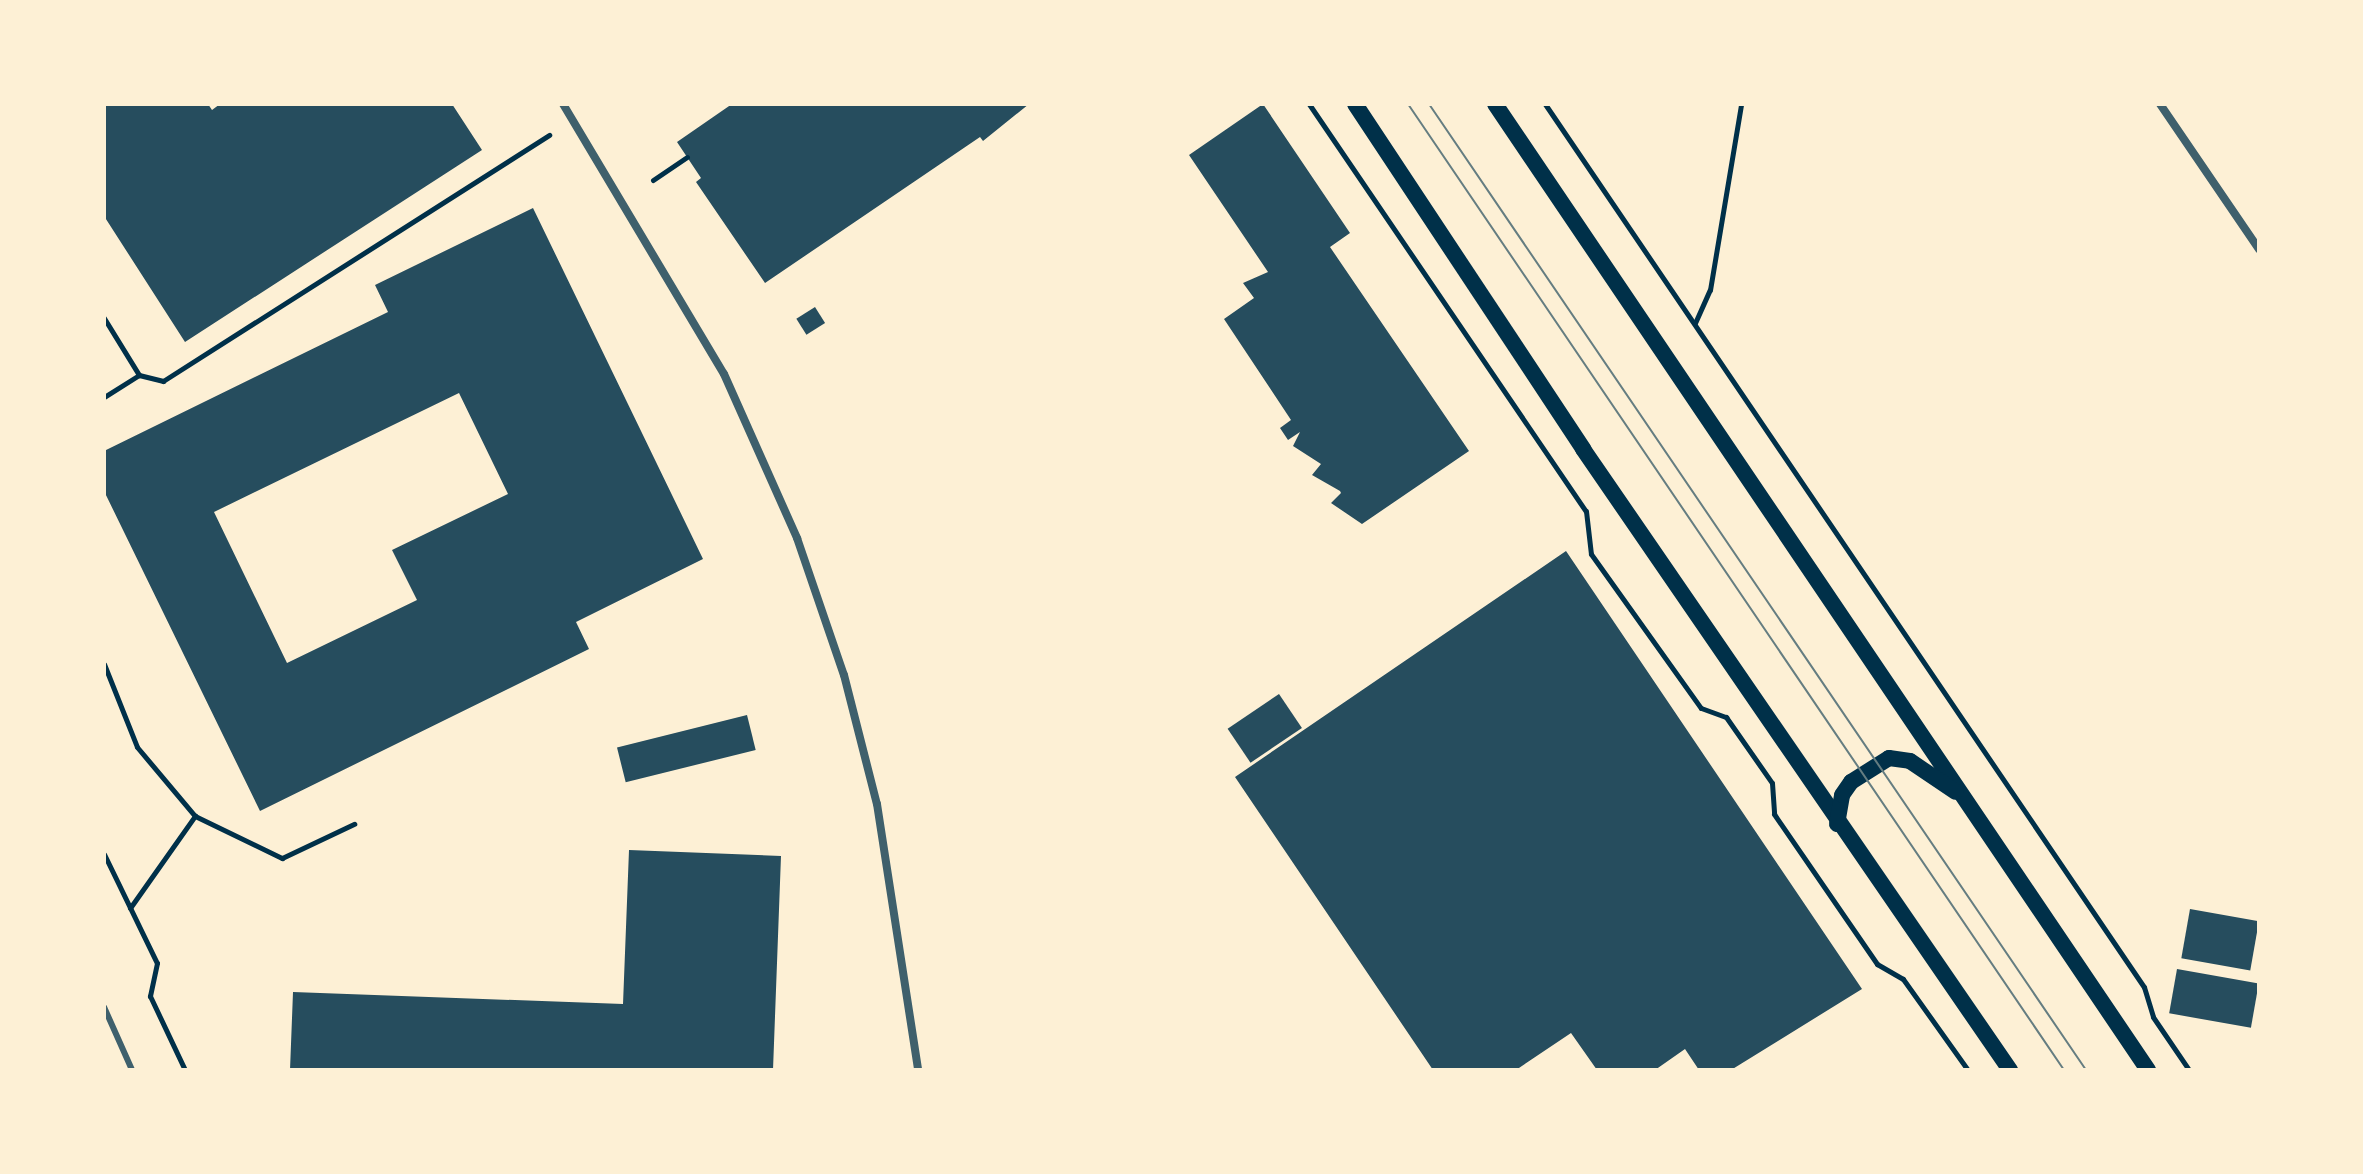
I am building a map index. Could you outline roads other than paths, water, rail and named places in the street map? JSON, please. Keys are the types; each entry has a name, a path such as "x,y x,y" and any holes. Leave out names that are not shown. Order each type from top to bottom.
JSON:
{"main road":[{"path":"1355,104 1837,824 2010,1070"},
{"path":"1495,104 2148,1070"},
{"path":"1837,824 1842,795 1851,782 1889,758 1910,761 1964,798"}],"street":[{"path":"563,104 724,374 797,538 844,675 877,804 918,1070"},
{"path":"2160,104 2259,249"}],"lane":[{"path":"104,1007 132,1070"}],"tram line":[{"path":"1408,104 2064,1070"},
{"path":"1429,104 2086,1070"}]}
